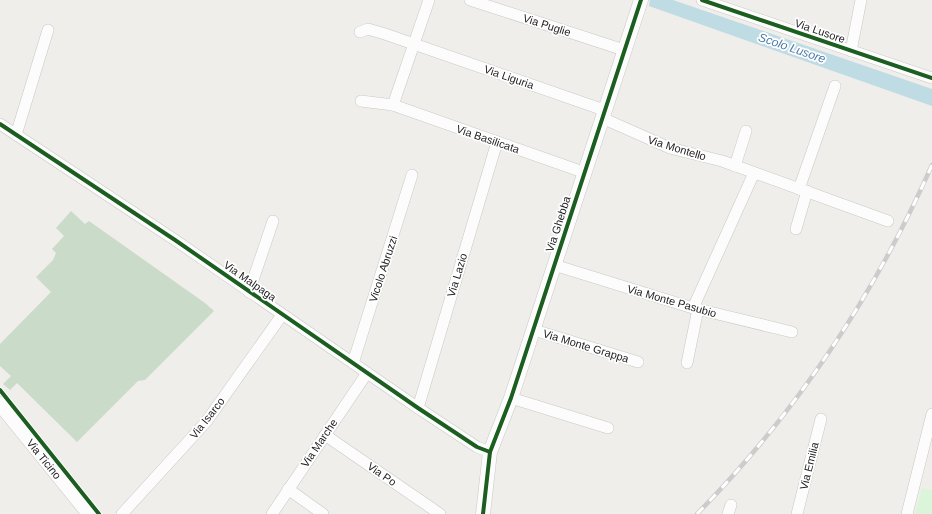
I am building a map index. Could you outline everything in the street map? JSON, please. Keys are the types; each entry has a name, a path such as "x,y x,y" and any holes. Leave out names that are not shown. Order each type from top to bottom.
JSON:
{"street":[{"path":"361,101 393,105 429,0"},
{"name":"Via Puglie","path":"470,0 624,50"},
{"name":"Via Lusore","path":"702,0 932,78"},
{"path":"851,51 862,0"},
{"name":"Via Ghebba","path":"483,514 490,452 511,398 534,330 639,5"},
{"name":"Via Liguria","path":"360,32 368,29 603,114"},
{"path":"16,134 48,30"},
{"path":"796,229 803,190 835,86"},
{"name":"Via Basilicata","path":"393,105 584,172"},
{"name":"Via Montello","path":"603,114 670,148 722,161 888,221"},
{"name":"Via Malpaga","path":"0,124 96,187 418,408 477,447 490,452"},
{"path":"735,166 746,131"},
{"name":"Via Lazio","path":"418,408 497,142"},
{"path":"687,363 695,309 754,173"},
{"name":"Vicolo Abruzzi","path":"353,363 412,175"},
{"path":"249,292 273,222"},
{"name":"Via Monte Pasubio","path":"554,265 695,309 792,332"},
{"name":"Via Isarco","path":"122,514 206,422 282,315"},
{"name":"Via Monte Grappa","path":"534,330 638,362"},
{"name":"Via Marche","path":"272,514 367,373"},
{"path":"511,398 608,428"},
{"name":"Via Ticino","path":"0,404 89,514"},
{"path":"907,514 932,414"},
{"name":"Via Emilia","path":"797,514 821,419"},
{"name":"Via Po","path":"325,435 440,514"},
{"path":"288,490 323,514"}],"green space":[{"path":"71,211 85,224 89,221 205,303 214,311 145,380 138,381 77,442 17,383 10,390 3,384 11,376 0,366 0,344 51,292 36,277 53,260 56,253 52,249 64,236 56,228"},
{"path":"922,488 932,490 932,514 915,514"}],"water":[{"name":"Scolo Lusore","path":"650,0 673,0 932,89 932,106 649,6"}],"railway":[{"path":"697,514 767,435 800,393 830,350 859,305 885,260 910,213 932,165"}],"cycle path":[{"path":"483,514 490,452 511,398 641,0"},
{"path":"702,0 932,78"},
{"path":"0,124 175,240 418,408 477,447 490,452"},
{"path":"0,390 99,514"}]}
